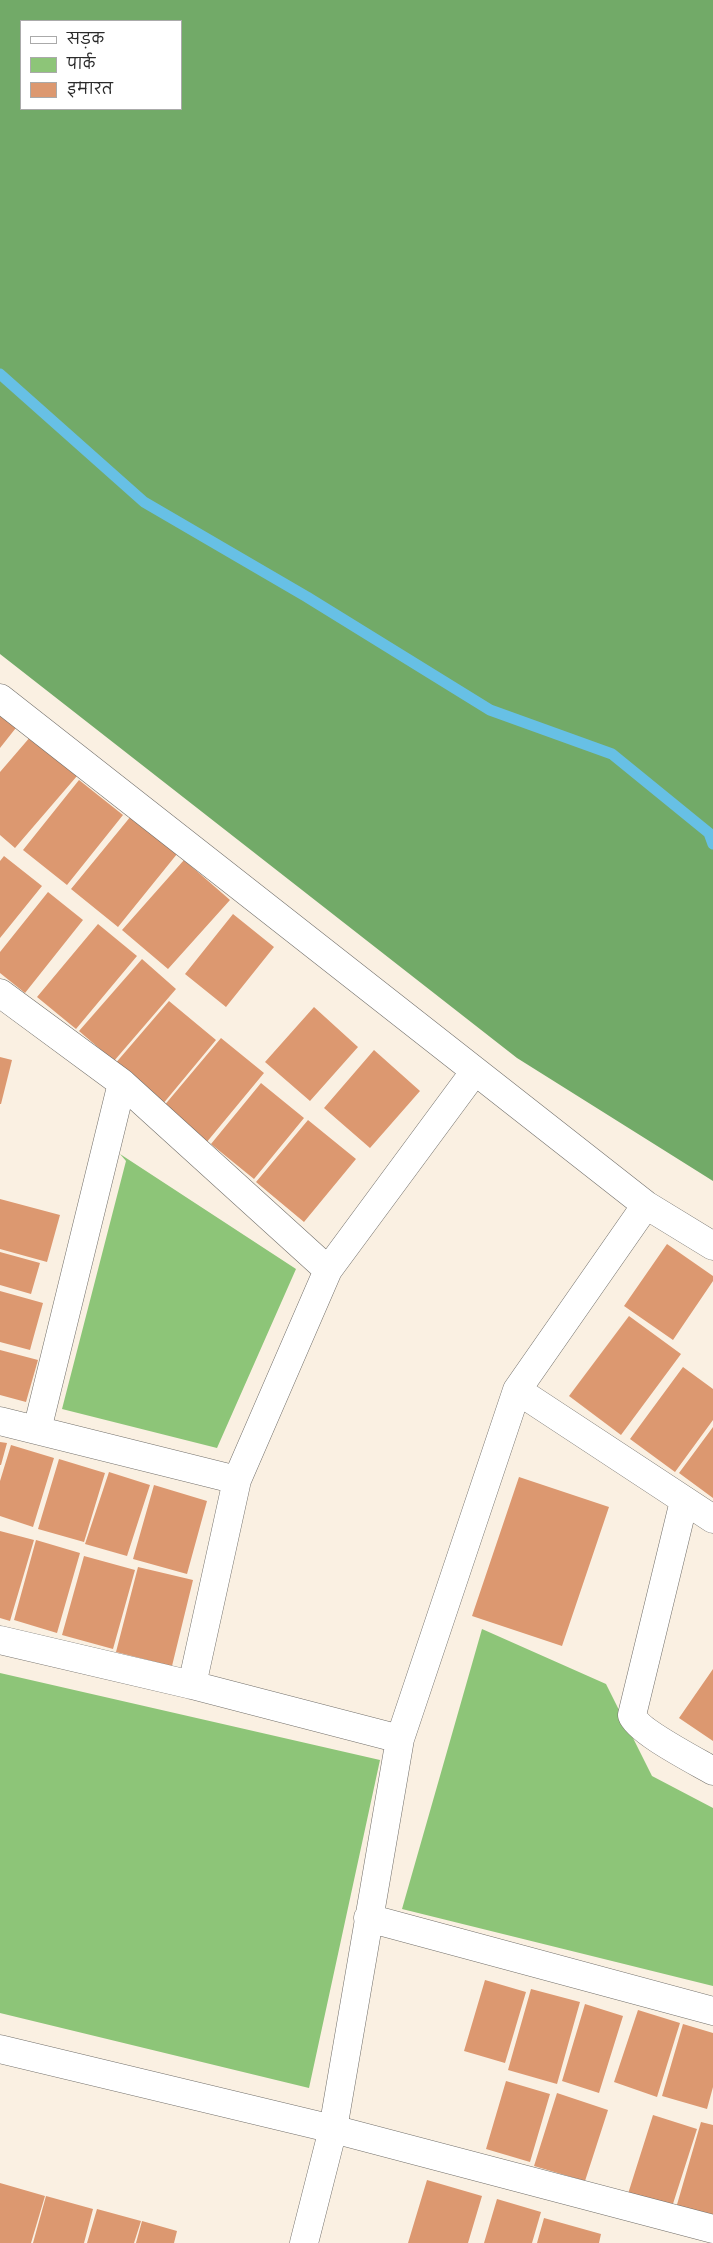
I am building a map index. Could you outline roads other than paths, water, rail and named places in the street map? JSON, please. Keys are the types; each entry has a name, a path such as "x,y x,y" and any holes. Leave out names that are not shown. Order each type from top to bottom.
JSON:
{"street":[{"path":"0,698 646,1205 713,1246"},
{"path":"0,994 122,1083 328,1270"},
{"path":"192,1685 237,1480 328,1270 475,1071"},
{"path":"36,1430 122,1083"},
{"path":"304,2243 333,2129 400,1739 517,1390 646,1205"},
{"path":"517,1390 713,1519"},
{"path":"0,1421 237,1480"},
{"path":"684,1501 632,1715 637,1723 665,1743 713,1771"},
{"path":"0,1640 192,1685 400,1739"},
{"path":"368,1918 713,2011"},
{"path":"0,2049 333,2129 713,2229"}],"waterway":[{"path":"0,374 144,502 307,597 490,710 612,754 709,833 713,844"}]}
